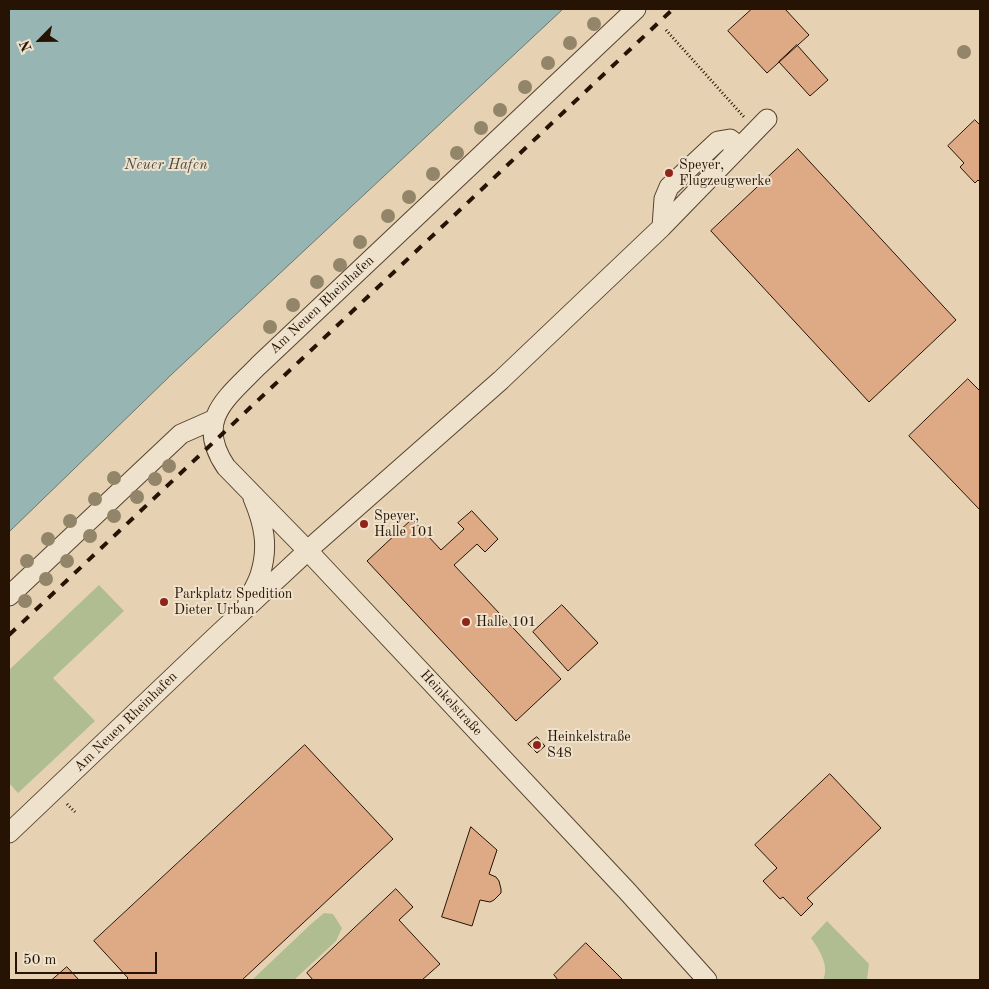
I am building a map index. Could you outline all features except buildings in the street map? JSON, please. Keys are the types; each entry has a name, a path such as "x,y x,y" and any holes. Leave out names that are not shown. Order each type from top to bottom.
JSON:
{"street":[{"name":"Am Neuen Rheinhafen","path":"215,419 218,409 224,401 258,366 636,9"},
{"name":"Am Neuen Rheinhafen","path":"9,833 243,610 501,380 662,227 664,199 669,188 718,140 730,139 740,147 762,125"},
{"name":"Heinkelstraße","path":"215,419 212,432 214,442 226,466 308,551 707,980"},
{"path":"9,596 181,434 215,419"},
{"name":"Am Neuen Rheinhafen","path":"243,610 260,576 264,556 264,534 260,515 250,491"}],"path":[{"path":"666,30 762,125"}],"green space":[{"path":"99,585 124,611 53,678 95,721 18,793 9,783 9,670"},
{"path":"324,913 333,914 342,928 336,941 294,980 252,980 311,924"},
{"path":"827,921 869,964 867,980 823,980 825,975 824,963 820,952 811,938"}],"water":[{"name":"Neuer Hafen","path":"9,9 563,9 172,374 9,532"}],"railway":[{"path":"9,635 673,9"}],"place":[{"name":"Speyer, Flugzeugwerke","path":"669,173"},
{"name":"Speyer, Halle 101","path":"364,524"},
{"name":"Parkplatz Spedition Dieter Urban","path":"164,602"},
{"name":"Halle 101","path":"466,622"},
{"name":"Heinkelstraße S48","path":"537,745"}]}
